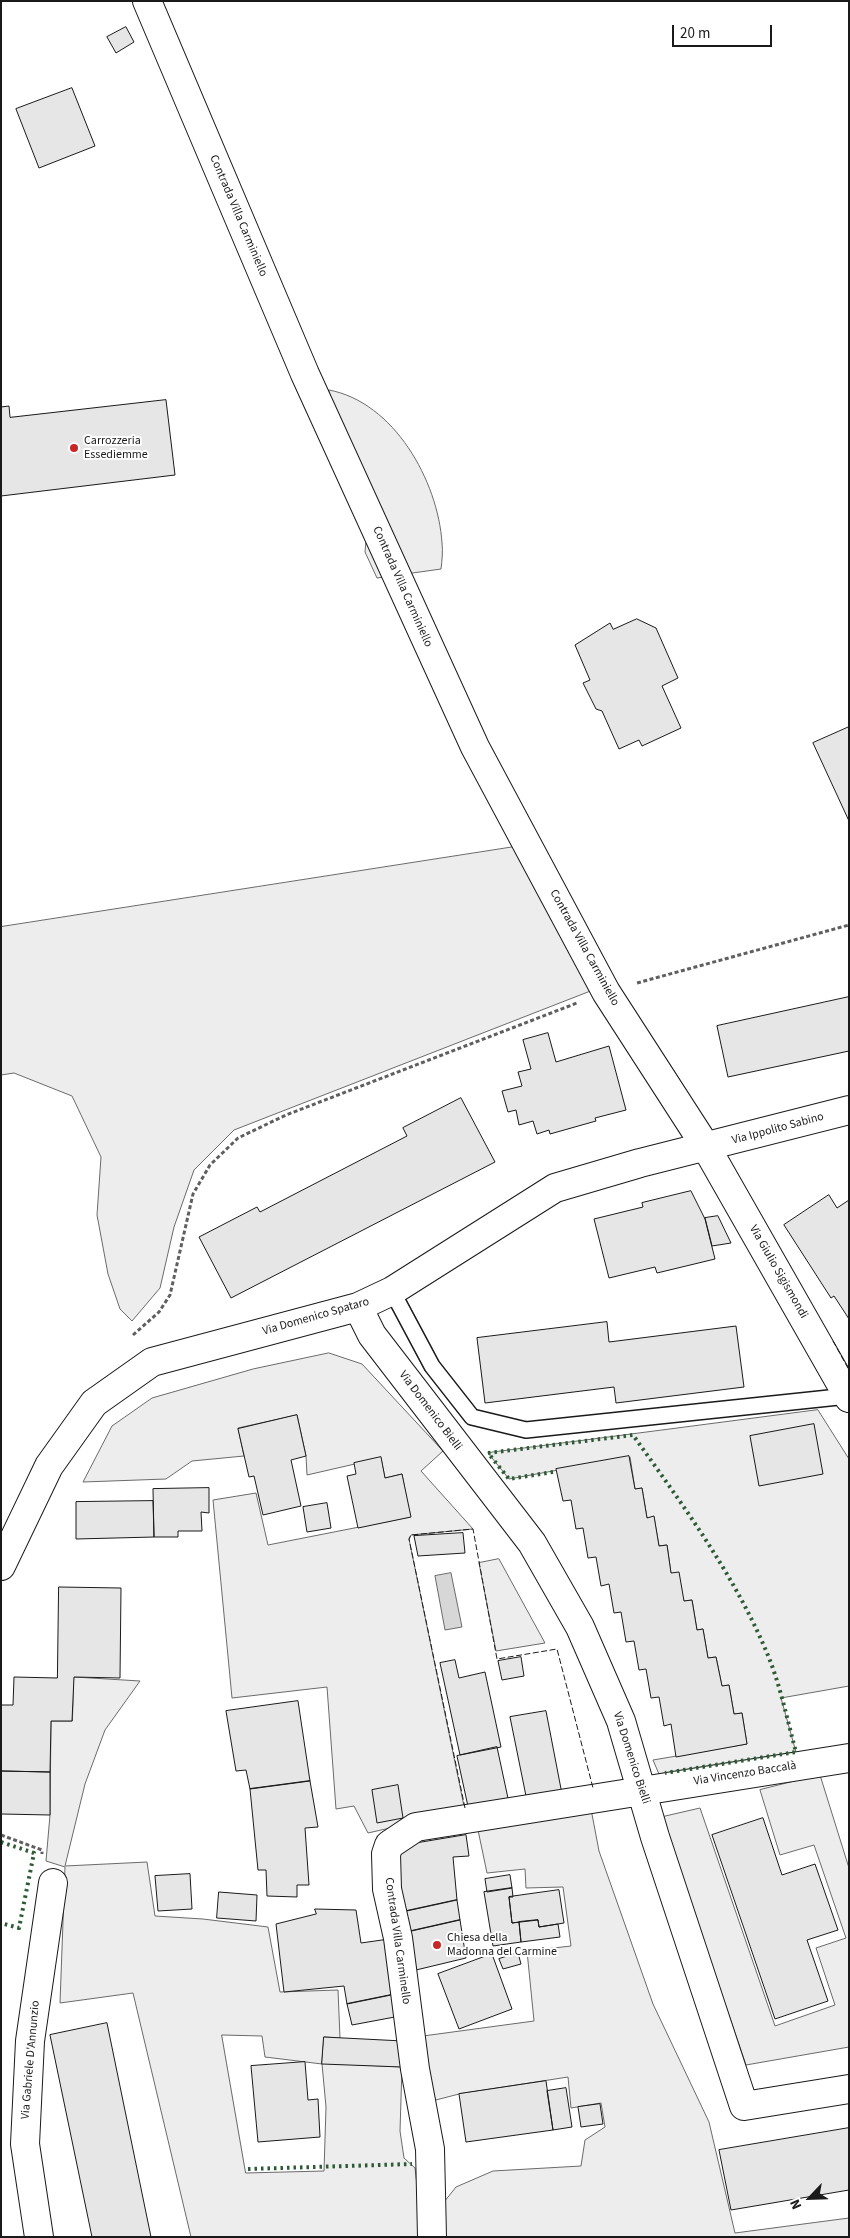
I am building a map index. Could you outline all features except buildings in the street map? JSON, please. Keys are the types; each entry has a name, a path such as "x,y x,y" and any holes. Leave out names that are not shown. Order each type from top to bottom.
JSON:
{"street":[{"name":"Contrada Villa Carminiello","path":"147,1 305,374 471,738 606,992 706,1147"},
{"name":"Via Ippolito Sabino","path":"706,1147 849,1110"},
{"name":"Via Domenico Spataro","path":"1,1566 50,1466 94,1403 152,1362 358,1307 392,1291 555,1188 640,1163 706,1147"},
{"name":"Via Giulio Sigismondi","path":"706,1147 848,1397"},
{"name":"Via Domenico Bielli","path":"358,1307 372,1335 532,1543 580,1627 621,1721 744,2106 849,2089"},
{"name":"Via Vincenzo Baccalà","path":"642,1790 849,1758"},
{"name":"Contrada Villa Carminello","path":"432,2237 430,2149 415,2069 398,1938 387,1889 386,1854 389,1845 416,1827 642,1790"},
{"name":"Via Gabriele D'Annunzio","path":"39,2237 25,2144 30,2040 53,1883"}],"lane":[{"path":"392,1291 432,1366 472,1417 526,1430 848,1397"}],"path":[{"path":"129,1339 159,1312 170,1296 193,1194 210,1165 238,1138 286,1115 606,992 849,924"},
{"path":"1,1835 42,1850"}],"shaded area":[{"path":"329,390 352,397 374,410 392,427 408,448 422,471 439,519 442,546 441,569 377,578 365,552 367,529"},
{"path":"514,847 593,990 234,1130 194,1170 174,1227 160,1288 132,1321 120,1309 108,1274 97,1215 101,1157 72,1096 14,1073 1,1075 1,927"},
{"path":"329,1353 362,1364 443,1451 421,1471 473,1529 411,1535 409,1539 465,1811 368,1833 354,1806 336,1809 327,1687 232,1698 213,1500 256,1493 268,1545 410,1517 402,1474 385,1478 381,1458 307,1475 306,1456 297,1415 238,1428 244,1456 192,1461 166,1479 83,1482 112,1426 152,1398 253,1369"},
{"path":"818,1410 849,1459 849,1686 781,1698 796,1752 659,1774 653,1760 747,1744 742,1713 734,1714 729,1685 722,1686 716,1657 708,1658 703,1629 697,1630 692,1600 684,1601 671,1573 667,1545 659,1546 654,1517 647,1518 642,1488 635,1489 630,1457 509,1479 488,1453"},
{"path":"499,1559 545,1643 496,1651 479,1563"},
{"path":"451,1573 462,1627 445,1630 435,1576"},
{"path":"74,1677 140,1681 105,1730 85,1784 65,1866 147,1862 155,1916 203,1919 268,1927 280,1992 338,1990 340,2038 324,2037 322,2063 402,2067 400,2131 404,2158 415,2168 423,2237 191,2237 133,1993 60,2003 65,1867 46,1861 50,1815 51,1721 72,1721","holes":["222,2035 262,2036 265,2057 322,2064 326,2107 324,2171 246,2173"]},
{"path":"820,1775 849,1868 849,2047 746,2065 661,1817 700,1808 775,2026 835,2005 816,1948 846,1938 814,1845 780,1855 760,1790"},
{"path":"591,1809 599,1851 653,2004 709,2122 735,2233 849,2218 849,2237 444,2237 440,2207 456,2187 493,2171 581,2166 585,2140 605,2127 601,2103 571,2108 568,2077 459,2094 432,2101 423,2036 534,2021 527,1951 571,1946 563,1887 526,1888 525,1869 487,1873 478,1830"}],"hedge":[{"path":"553,1472 509,1479 488,1453 633,1435 688,1513 723,1568 754,1624 772,1665 796,1752 665,1773"},
{"path":"1,1842 34,1853 19,1928 1,1923"},
{"path":"248,2169 412,2164"}],"fence":[{"path":"833,1341 849,1370"},
{"path":"465,1808 409,1539 411,1535 473,1529 497,1659 557,1649 593,1788"}],"place":[{"name":"Carrozzeria Essediemme","path":"74,448"},
{"name":"Chiesa della Madonna del Carmine","path":"437,1945"}]}
